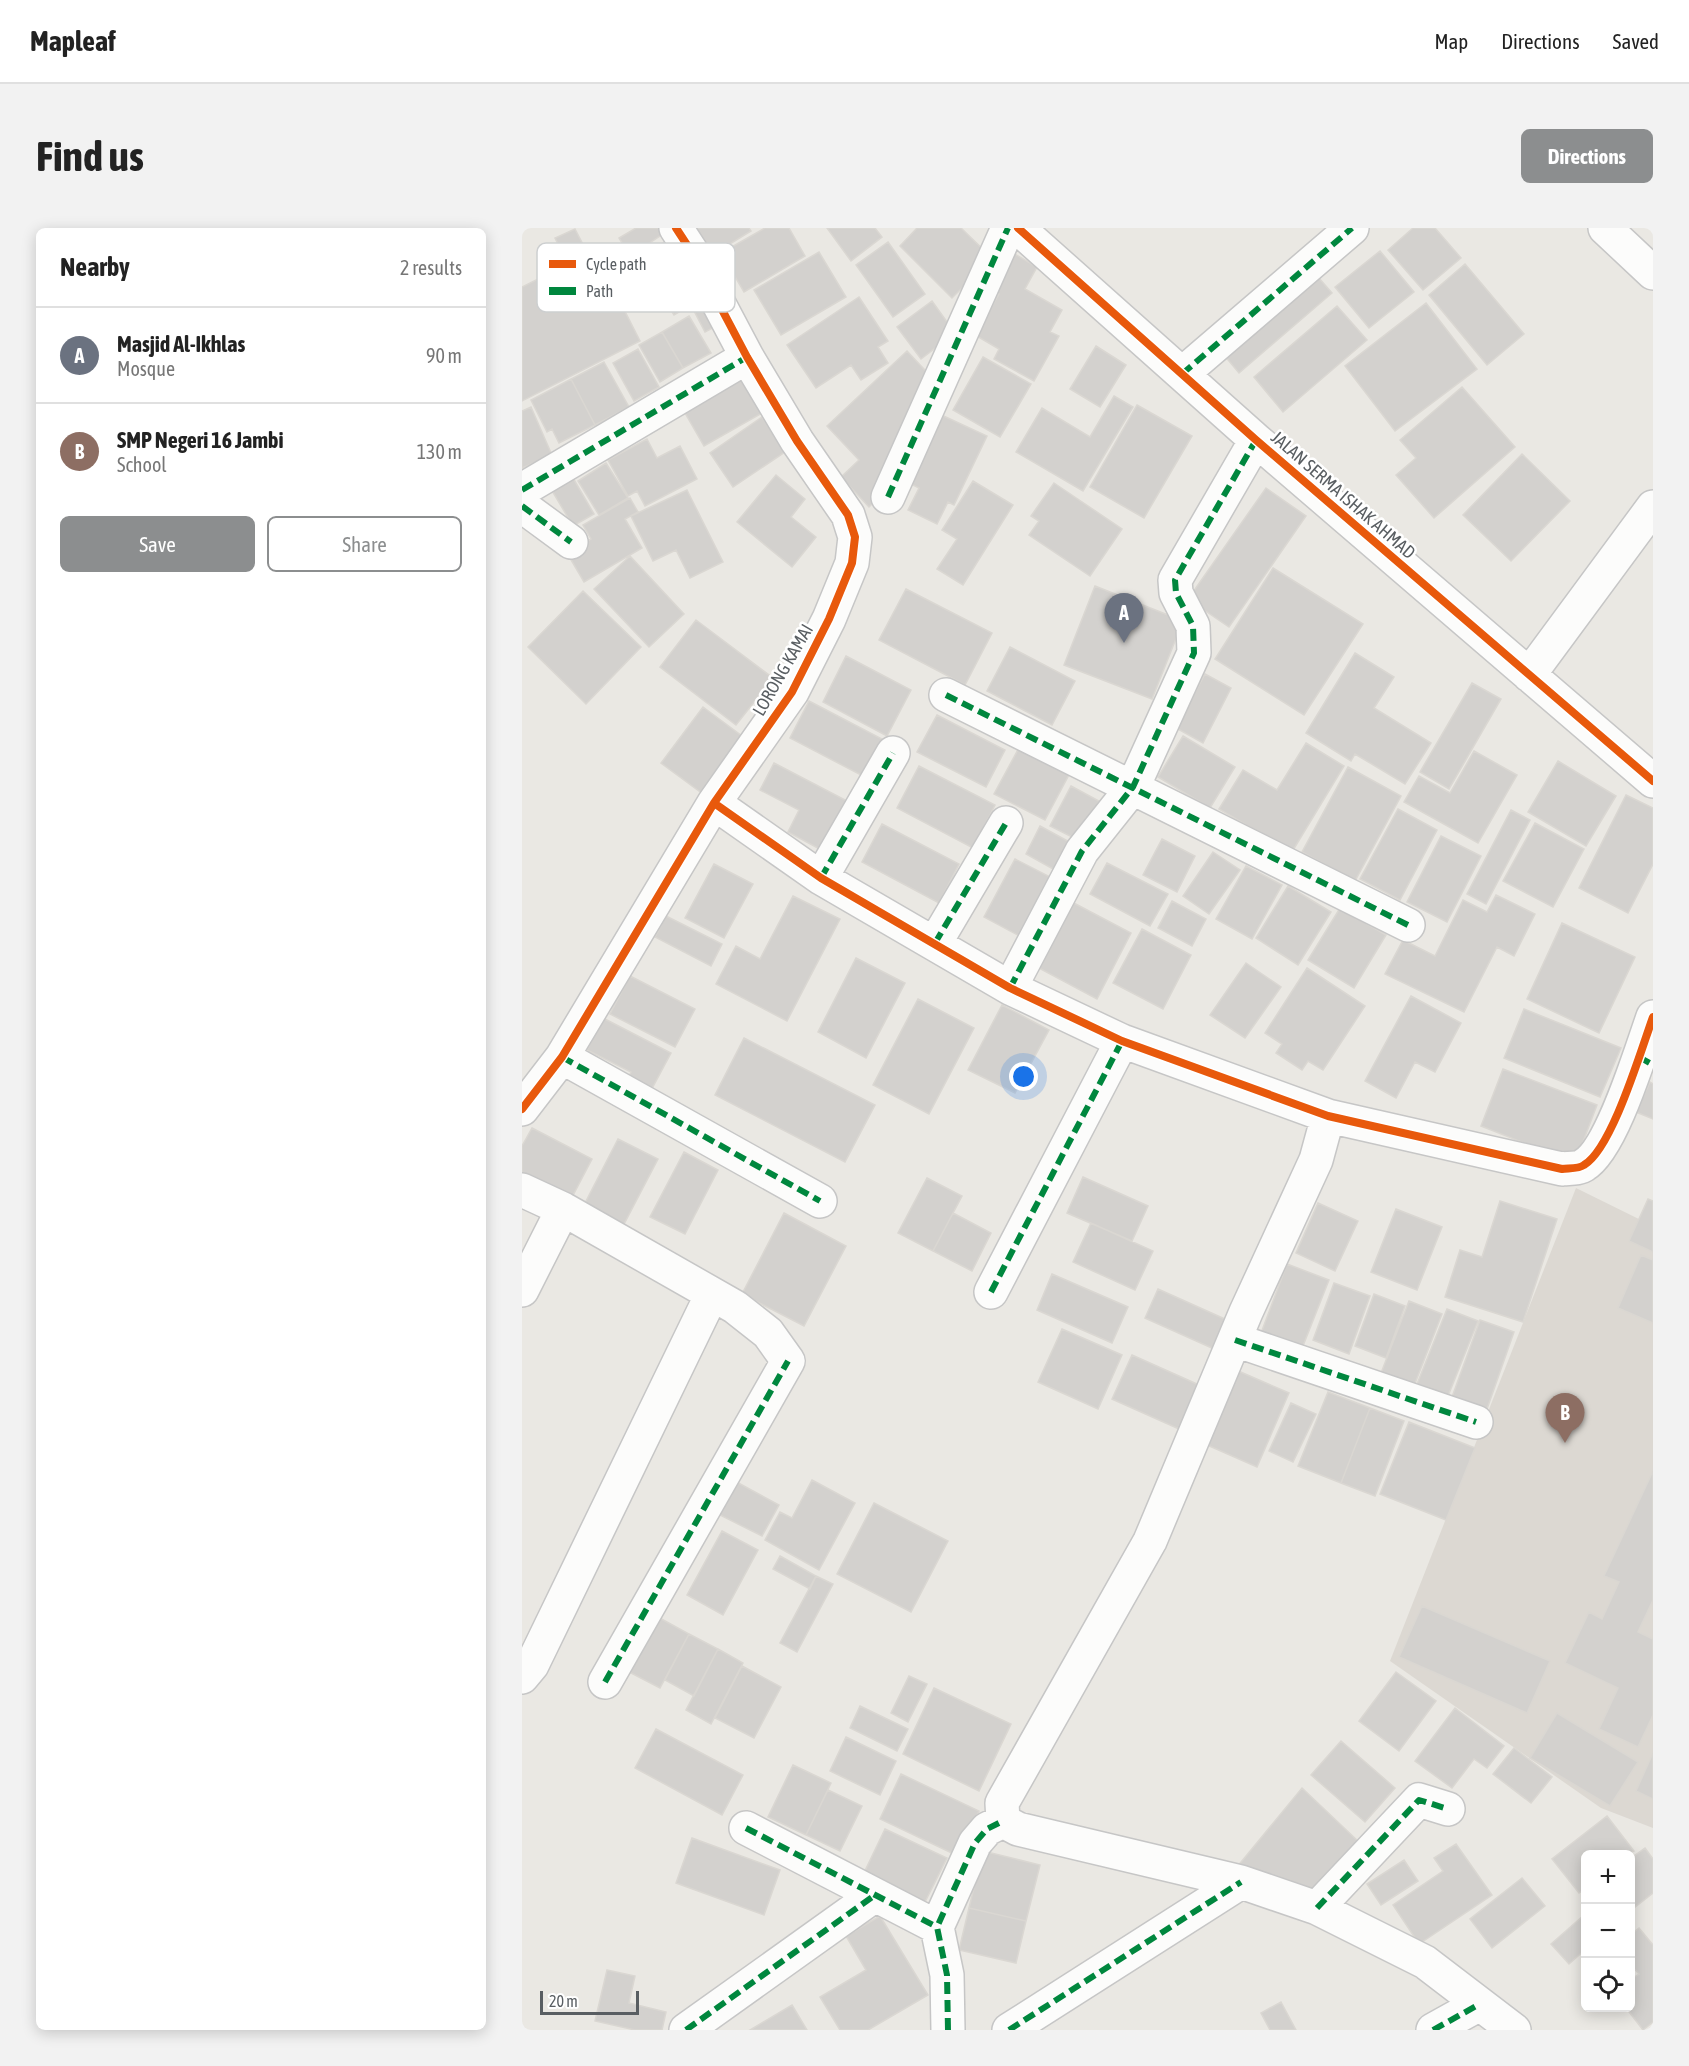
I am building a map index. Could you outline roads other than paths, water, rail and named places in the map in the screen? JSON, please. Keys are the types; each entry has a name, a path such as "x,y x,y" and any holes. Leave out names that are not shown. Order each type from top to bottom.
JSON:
{"street":[{"name":"LORONG KAMAI","path":"676,228 686,243"},
{"path":"888,497 1008,228"},
{"name":"JALAN SERMA ISHAK AHMAD","path":"1018,228 1256,440 1653,781"},
{"path":"1182,374 1352,228"},
{"path":"1605,228 1653,273"},
{"name":"LORONG KAMAI","path":"522,1109 562,1057 714,803 792,692 829,619 852,563 855,537 848,515 797,441 723,312"},
{"path":"522,490 747,357"},
{"path":"1010,988 1082,851 1133,787 1194,653 1192,626 1176,593 1175,580 1256,440"},
{"path":"522,506 571,542"},
{"path":"1529,675 1653,507"},
{"path":"945,695 1408,925"},
{"path":"821,878 893,753"},
{"path":"714,803 821,878 1010,988 1122,1041 1328,1116 1562,1169 1583,1167 1597,1154 1646,1061 1653,1017"},
{"path":"935,943 1006,823"},
{"path":"991,1292 1122,1041"},
{"path":"562,1057 820,1201"},
{"path":"1003,1821 1002,1803 1150,1541 1235,1340 1316,1160 1328,1116"},
{"path":"522,1190 563,1209 735,1307 768,1333 788,1361 605,1682"},
{"path":"522,1290 563,1209"},
{"path":"522,1677 532,1665 712,1294"},
{"path":"1235,1340 1476,1422"},
{"path":"1317,1908 1419,1800 1448,1809"},
{"path":"1003,1821 1018,1829 1241,1882 1317,1908 1425,1962 1478,2005 1514,2030"},
{"path":"948,2030 947,1975 937,1927 975,1843 987,1829 1003,1821"},
{"path":"746,1828 937,1927"},
{"path":"1009,2030 1241,1882"},
{"path":"686,2030 875,1895"},
{"path":"1433,2030 1478,2005"}],"place":[{"name":"Masjid Al-Ikhlas","path":"1124,643"},
{"name":"SMP Negeri 16 Jambi","path":"1565,1443"}]}
